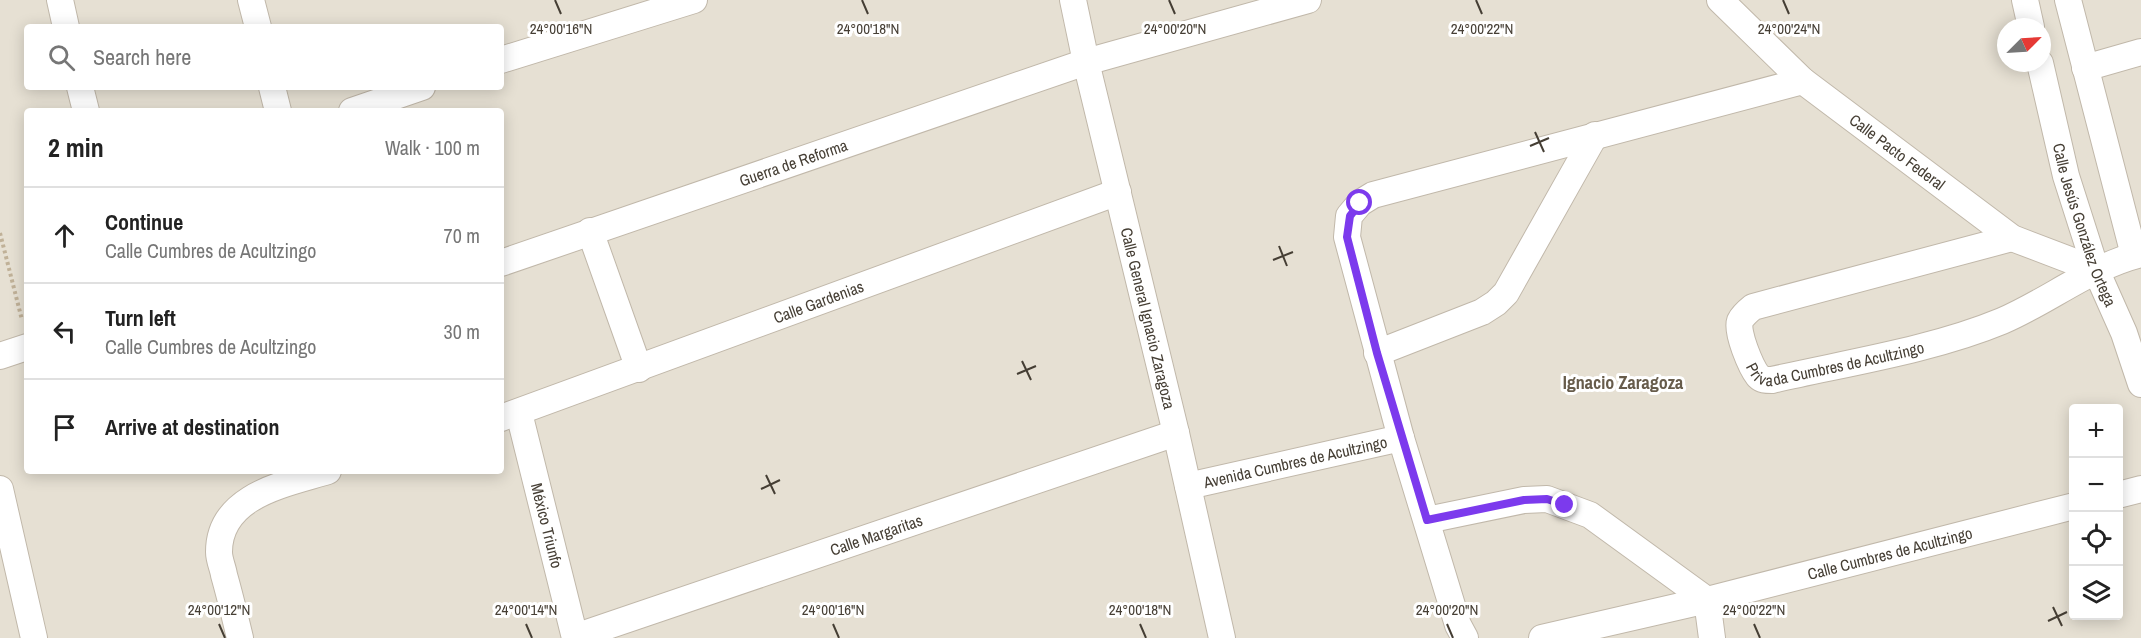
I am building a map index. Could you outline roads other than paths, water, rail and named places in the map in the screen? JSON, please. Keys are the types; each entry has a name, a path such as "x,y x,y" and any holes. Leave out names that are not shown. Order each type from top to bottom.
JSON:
{"street":[{"path":"60,0 65,24"},
{"path":"251,0 257,24"},
{"path":"504,59 694,0"},
{"name":"Calle General Ignacio Zaragoza","path":"1073,0 1176,433 1221,638"},
{"name":"Guerra de Reforma","path":"504,262 1086,62 1308,0"},
{"name":"Calle Pacto Federal","path":"1720,0 1803,81 2012,238 2096,270"},
{"path":"2025,0 2029,18"},
{"path":"2068,0 2138,254"},
{"path":"2085,68 2141,52"},
{"name":"Calle Jesús González Ortega","path":"2042,72 2066,176 2096,270 2124,333 2141,384"},
{"path":"1465,638 1458,625 1377,353 1347,237 1350,216 1360,203 1373,195 1803,81"},
{"path":"81,90 85,108"},
{"path":"273,90 277,108"},
{"path":"361,108 413,90"},
{"path":"1377,353 1482,312 1506,293 1595,135"},
{"name":"Calle Gardenias","path":"510,415 1118,192"},
{"path":"590,231 639,369"},
{"name":"Privada Cumbres de Acultzingo","path":"2012,238 1753,307 1745,313 1740,322 1739,334 1757,375 1766,380 1772,380 1945,340 2037,305 2096,270 2138,254"},
{"path":"0,356 24,340"},
{"name":"México Triunfo","path":"510,415 575,638"},
{"name":"Calle Margaritas","path":"575,638 1176,433"},
{"name":"Avenida Cumbres de Acultzingo","path":"1188,486 1401,438"},
{"path":"240,638 219,553 224,528 235,510 251,498 318,474"},
{"path":"0,489 6,544 34,638"},
{"path":"2123,494 2141,489"},
{"path":"1427,520 1524,500 1547,499 1590,515 1707,600 1712,638"},
{"name":"Calle Cumbres de Acultzingo","path":"1542,638 1707,600 2069,507"}],"district":[{"name":"Ignacio Zaragoza","path":"1623,383"}]}
